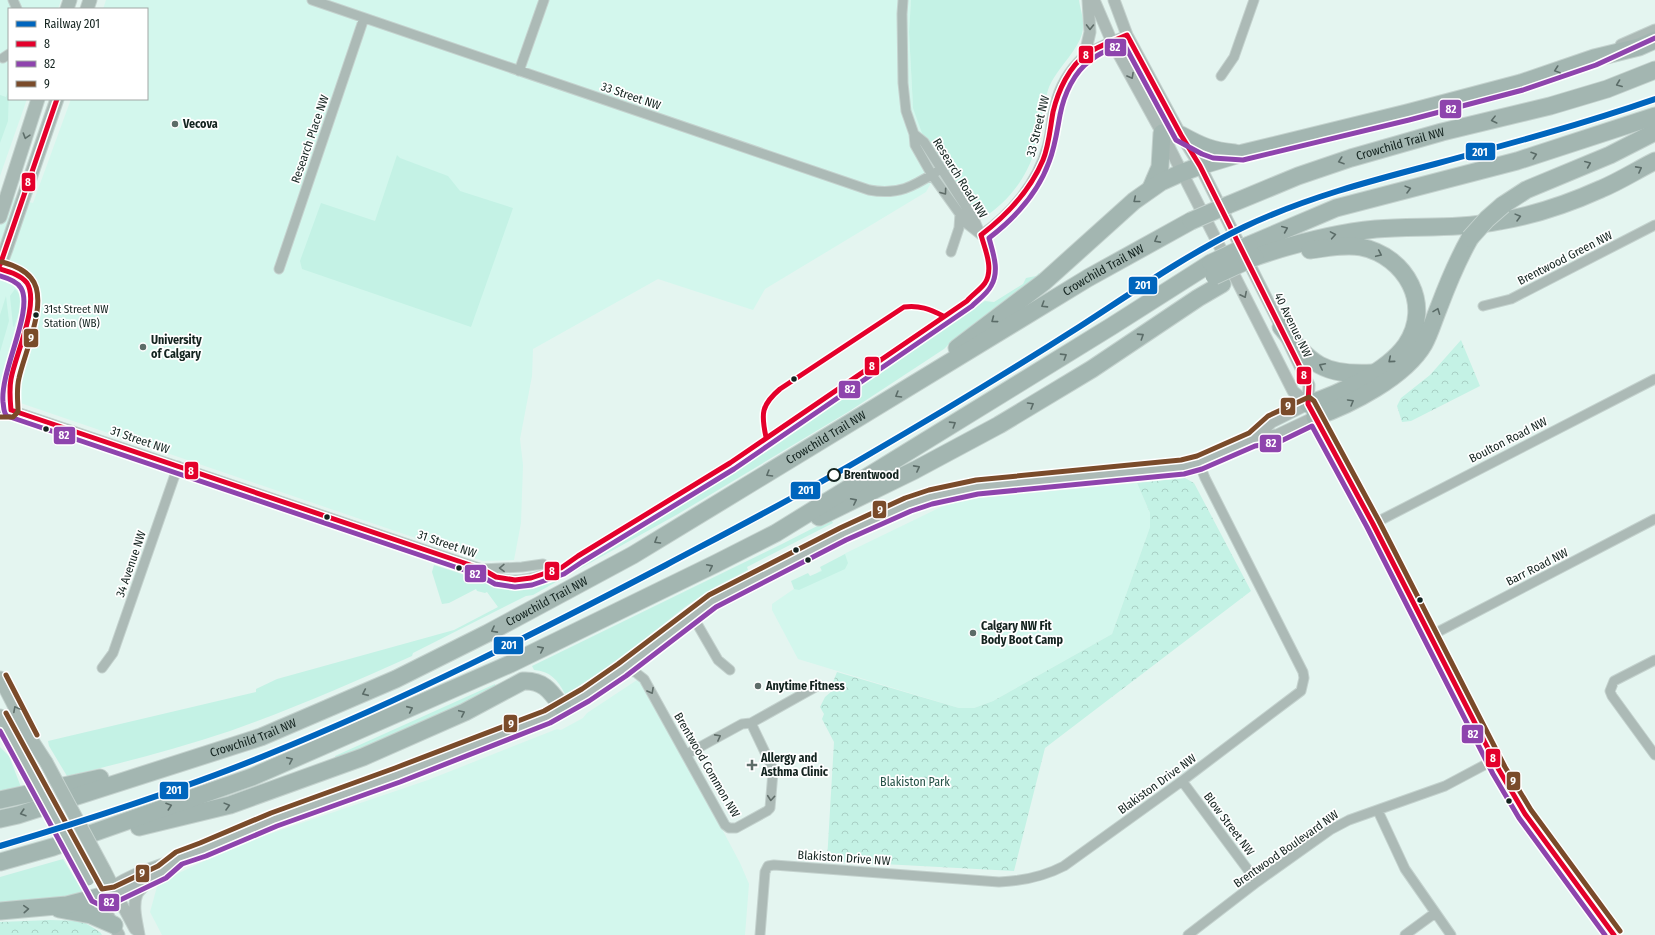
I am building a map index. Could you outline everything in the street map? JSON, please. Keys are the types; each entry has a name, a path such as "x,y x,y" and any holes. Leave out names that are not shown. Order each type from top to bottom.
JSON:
{"highway":[{"path":"924,379 937,363 1044,282 1134,201 1151,188 1181,173 1243,154 1407,114 1521,83 1594,58 1639,47 1655,40"},
{"name":"Crowchild Trail NW","path":"0,819 140,776 268,734 396,679 488,633 633,555 1088,278 1191,222 1228,205 1298,176 1351,158 1442,132 1550,106 1607,89 1655,70"},
{"path":"53,847 252,777 405,711 510,664 776,533 1107,330 1175,285 1216,274 1255,256 1336,208 1517,161 1655,116"},
{"path":"1312,411 1338,409 1391,378 1410,362 1424,344 1456,264 1470,238 1502,205 1526,190 1610,154 1655,132"},
{"path":"1151,188 1160,167 1162,134"},
{"path":"1181,135 1205,148 1215,151 1243,154"},
{"path":"776,533 826,515 915,470 998,425 1092,369 1198,298 1216,274 1255,256 1302,242 1337,234 1378,229 1437,228 1501,221 1554,207 1603,189 1655,161"},
{"path":"1255,256 1343,246 1370,250 1387,257 1399,266 1407,276 1414,293 1416,312 1414,325 1410,338 1402,350 1374,373 1331,397 1312,411"},
{"path":"1281,327 1305,355 1326,368 1344,373 1374,373"},
{"path":"0,862 53,847 230,805 363,758 465,712 523,681 533,681 543,685 554,696 562,708"},
{"path":"0,800 109,776 140,776"},
{"path":"0,911 67,905 98,897"},
{"path":"51,907 91,915 116,930"}],"main road":[{"path":"0,217 38,100"},
{"path":"0,265 57,100"},
{"path":"0,202 10,188"},
{"path":"0,678 33,742 46,762 114,890"},
{"path":"0,716 98,897"}],"street":[{"name":"33 Street NW","path":"312,0 869,190 882,193 896,192 915,185 941,169"},
{"path":"519,71 544,0"},
{"name":"Research Road NW","path":"903,0 903,83 906,111 914,134 915,145 932,175 969,226 981,235"},
{"path":"1085,54 1090,32 1088,0"},
{"path":"1094,0 1112,42 1162,134 1293,391 1312,411 1373,524 1494,760 1525,814 1614,935"},
{"name":"40 Avenue NW","path":"1114,0 1127,35 1181,135 1200,166 1281,327 1308,385 1312,411"},
{"path":"1221,76 1234,57 1254,0"},
{"name":"Research Place NW","path":"279,269 364,18"},
{"path":"1594,58 1655,30"},
{"name":"33 Street NW","path":"981,235 997,223 1017,202 1036,175 1048,145 1055,104 1059,92 1067,77 1085,54 1127,35"},
{"name":"Research Road NW","path":"914,134 924,142 975,221 981,235"},
{"path":"951,252 959,228 960,213"},
{"name":"Brentwood Green NW","path":"1483,306 1512,299 1655,225"},
{"name":"31 Street NW","path":"0,269 16,274 24,280 29,286 32,297 31,307 16,357 6,410 178,466 482,569 496,577 515,580 543,575"},
{"name":"Boulton Road NW","path":"1373,524 1655,379"},
{"path":"114,890 129,876 204,850 274,819 477,745 541,719 562,708 623,670 712,601 830,541 908,504 930,497 977,487 1200,464 1253,440 1277,435 1312,411"},
{"name":"Blakiston Drive NW","path":"760,935 765,872 768,866 774,865 999,882 1024,881 1040,877 1064,866 1182,781 1301,691 1304,678 1303,672 1205,478 1200,464"},
{"name":"34 Avenue NW","path":"102,668 111,658 178,466"},
{"name":"Barr Road NW","path":"1430,636 1655,519"},
{"name":"31 Street NW","path":"482,569 522,567 543,564"},
{"path":"692,615 718,660 730,670"},
{"path":"1655,660 1614,681 1610,690 1612,696 1655,755"},
{"name":"Brentwood Common NW","path":"623,670 635,672 644,679 687,754 725,825 732,828 741,826 767,811 771,805 774,772 751,723"},
{"path":"687,754 742,724 751,723 820,685"},
{"name":"Brentwood Boulevard NW","path":"1188,935 1257,882 1330,830 1349,820 1446,786 1494,760"},
{"name":"Blow Street NW","path":"1182,781 1257,882"},
{"path":"1378,811 1405,869 1434,913 1451,935"},
{"path":"116,930 98,897 153,877 162,872 179,858"},
{"path":"139,935 135,913 135,900 138,893 153,877"},
{"path":"114,890 139,935"},
{"path":"1405,935 1434,913"}],"shaded area":[{"path":"0,0 61,0 58,8 8,8 8,100 27,100 0,176"},
{"path":"106,0 911,0 909,32 913,108 942,163 926,192 765,289 753,310 658,279 533,349 532,376 520,439 523,465 521,523 514,560 483,561 0,396 0,194 33,203 71,100 148,100 148,8 103,8"},
{"path":"1137,483 1150,513 1150,527 1112,634 993,701 974,708 959,708 798,659 772,610 772,604 846,553 941,507 968,499"},
{"path":"642,678 740,863 749,884 745,935 162,935 150,912 158,883 240,844 428,780 557,729 561,730 583,718 587,713"}],"green space":[{"path":"911,0 1079,0 1083,21 1082,35 1074,50 1056,74 1048,90 1037,142 1027,170 1022,179 1001,205 983,218 979,215 977,216 922,133 913,108 909,32"},
{"path":"8,91 8,121 0,143 0,95 6,97"},
{"path":"397,155 400,158 448,176 460,191 513,208 471,327 302,269 300,261 321,203 375,221"},
{"path":"1039,273 1040,276 951,342 944,349 848,412 678,514 533,595 526,596 413,653 412,656 276,714 230,731 170,750 108,766 67,776 49,746 48,741 256,692 256,689 277,679 454,630 498,607 487,592 477,591 476,589 449,603 442,604 432,572 434,565 498,584 522,585 551,578 733,469 868,374 985,301 994,302 1023,284 1026,278 1036,276"},
{"path":"15,289 21,302 14,327 10,296"},
{"path":"6,296 9,321 0,352 0,315"},
{"path":"1461,340 1480,386 1411,421 1402,422 1397,406 1401,398 1430,375"},
{"name":"Blakiston Park","path":"1185,478 1194,483 1251,591 1045,748 1014,871 827,861 834,742 822,719 824,714 820,707 825,697 832,691 833,682 837,672 959,708 974,708 993,701 1112,634 1150,527 1150,513 1137,483"},
{"path":"831,519 833,523 747,567 748,570 715,587 685,607 616,662 568,693 565,694 559,684 549,674 534,670 532,666 782,544"},
{"path":"845,554 848,563 845,569 799,590 794,589 791,581 808,573 810,576 822,571 820,567"},
{"path":"495,684 497,688 411,730 335,759 335,756"},
{"path":"0,747 9,756 21,787 0,791"},
{"path":"63,859 83,892 75,896 0,904 0,877"},
{"path":"50,920 82,921 100,932 102,935 0,935 0,922"}],"rail line":[{"name":"201","path":"0,846 136,803 203,780 269,754 370,711 519,640 666,565 843,469 1001,376 1181,262 1244,227 1290,207 1338,191 1546,133 1655,99"}],"transit line":[{"name":"8","path":"981,235 1009,211 1025,192 1038,171 1047,149 1055,104 1065,80 1075,65 1081,58 1093,50 1127,35 1181,135 1200,166 1309,385 1308,404 1373,524 1499,770 1525,814 1614,935"},
{"name":"82","path":"0,276 17,283 21,288 24,298 20,326 3,389 4,409 7,416 479,575 495,584 515,587 532,585 564,574 734,469 972,306 982,297 991,286 995,274 995,262 989,238 1017,213 1039,184 1051,156 1062,107 1067,92 1075,77 1085,65 1102,52 1124,44 1176,140 1202,154 1213,158 1243,160 1409,120 1523,90 1596,65 1655,38"},
{"name":"8","path":"0,265 57,100"},
{"name":"8","path":"11,410 482,569 496,577 515,580 531,578 561,568 578,556 730,463 967,301 983,286 988,277 989,265 981,235"},
{"name":"9","path":"0,417 13,417 18,412 18,382 34,327 38,299 36,288 31,278 18,268 2,262"},
{"name":"8","path":"0,269 15,274 27,283 31,303 29,316 11,379 11,410"},
{"name":"8","path":"766,437 763,422 764,410 769,400 780,389 904,307 924,308 943,316"},
{"name":"9","path":"6,713 102,889 114,887 158,866 176,852 271,813 395,768 544,711 582,689 618,664 709,595 840,528 905,498 929,490 976,480 1181,460 1197,456 1249,433 1268,416 1309,397 1314,401 1379,521 1505,767 1531,810 1620,931"},
{"name":"82","path":"0,731 92,901 98,904 118,901 166,878 182,864 206,856 277,826 400,782 550,723 589,701 626,676 716,607 846,540 911,511 932,504 978,494 1184,474 1202,469 1255,446 1279,442 1312,426 1367,527 1493,774 1519,818 1605,935"},
{"name":"9","path":"6,675 37,735"}],"place":[{"name":"Vecova","path":"175,124"},
{"name":"31st Street NW Station (WB)","path":"36,315"},
{"name":"University of Calgary","path":"143,347"},
{"name":"Brentwood","path":"834,475"},
{"name":"Calgary NW Fit Body Boot Camp","path":"973,633"},
{"name":"Anytime Fitness","path":"758,686"},
{"name":"Allergy and Asthma Clinic","path":"752,765"}]}
